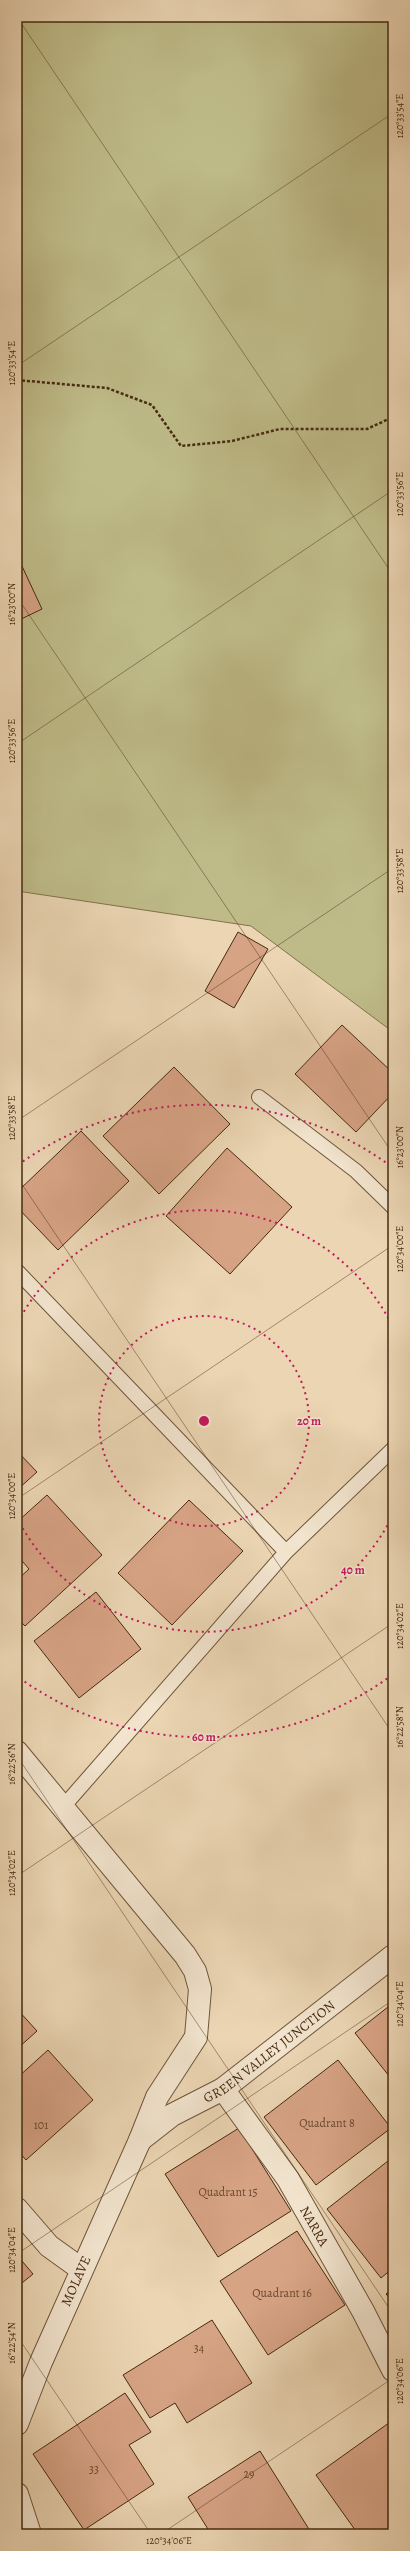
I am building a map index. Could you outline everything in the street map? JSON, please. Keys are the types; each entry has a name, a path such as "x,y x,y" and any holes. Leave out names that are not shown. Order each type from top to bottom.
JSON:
{"street":[{"name":"MOLAVE","path":"17,1752 185,1955 195,1971 200,1989 196,2037 157,2097 140,2140 81,2269 17,2424"},
{"name":"GREEN VALLEY JUNCTION","path":"140,2140 172,2115 223,2089 393,1956"},
{"name":"NARRA","path":"223,2089 288,2179 363,2311 393,2370"},
{"path":"157,2097 172,2115"},
{"path":"17,2209 49,2246 81,2269"},
{"path":"17,2494 30,2534"}],"lane":[{"path":"259,1097 356,1171 393,1208"},
{"path":"17,1271 286,1552"},
{"path":"63,1807 286,1552 393,1449"}],"path":[{"path":"17,380 106,388 152,405 181,446 232,440 280,429 367,429 393,417"}],"shaded area":[{"path":"17,17 393,17 393,1032 251,926 17,891"}],"building":[{"path":"21,564 42,609 17,621 17,566"},
{"path":"238,932 268,949 234,1008 205,991"},
{"path":"342,1025 393,1073 393,1093 356,1132 295,1074"},
{"path":"174,1067 230,1124 159,1194 103,1136"},
{"path":"81,1131 129,1181 58,1250 17,1207 17,1192"},
{"path":"227,1148 292,1207 230,1274 166,1216"},
{"path":"17,1451 37,1472 17,1490"},
{"path":"47,1495 102,1555 25,1626 17,1618 17,1580 29,1569 17,1555 17,1522"},
{"path":"189,1500 243,1551 172,1625 118,1573"},
{"path":"96,1592 141,1649 79,1698 34,1641"},
{"path":"393,2003 393,2081 355,2033"},
{"path":"17,2009 37,2031 17,2049"},
{"path":"48,2050 93,2100 26,2160 17,2150 17,2078"},
{"path":"338,2060 391,2128 316,2185 264,2117"},
{"path":"239,2128 291,2211 218,2257 165,2174"},
{"path":"393,2157 393,2268 381,2278 327,2209"},
{"path":"297,2231 345,2305 268,2355 220,2281"},
{"path":"17,2255 33,2274 17,2287"},
{"path":"393,2288 393,2302 386,2294"},
{"path":"212,2320 252,2383 187,2423 175,2403 150,2418 123,2375"},
{"path":"125,2393 151,2432 129,2445 154,2484 84,2530 33,2454"},
{"path":"393,2420 393,2528 385,2534 358,2534 316,2475"},
{"path":"260,2451 312,2534 211,2534 188,2497"}]}
